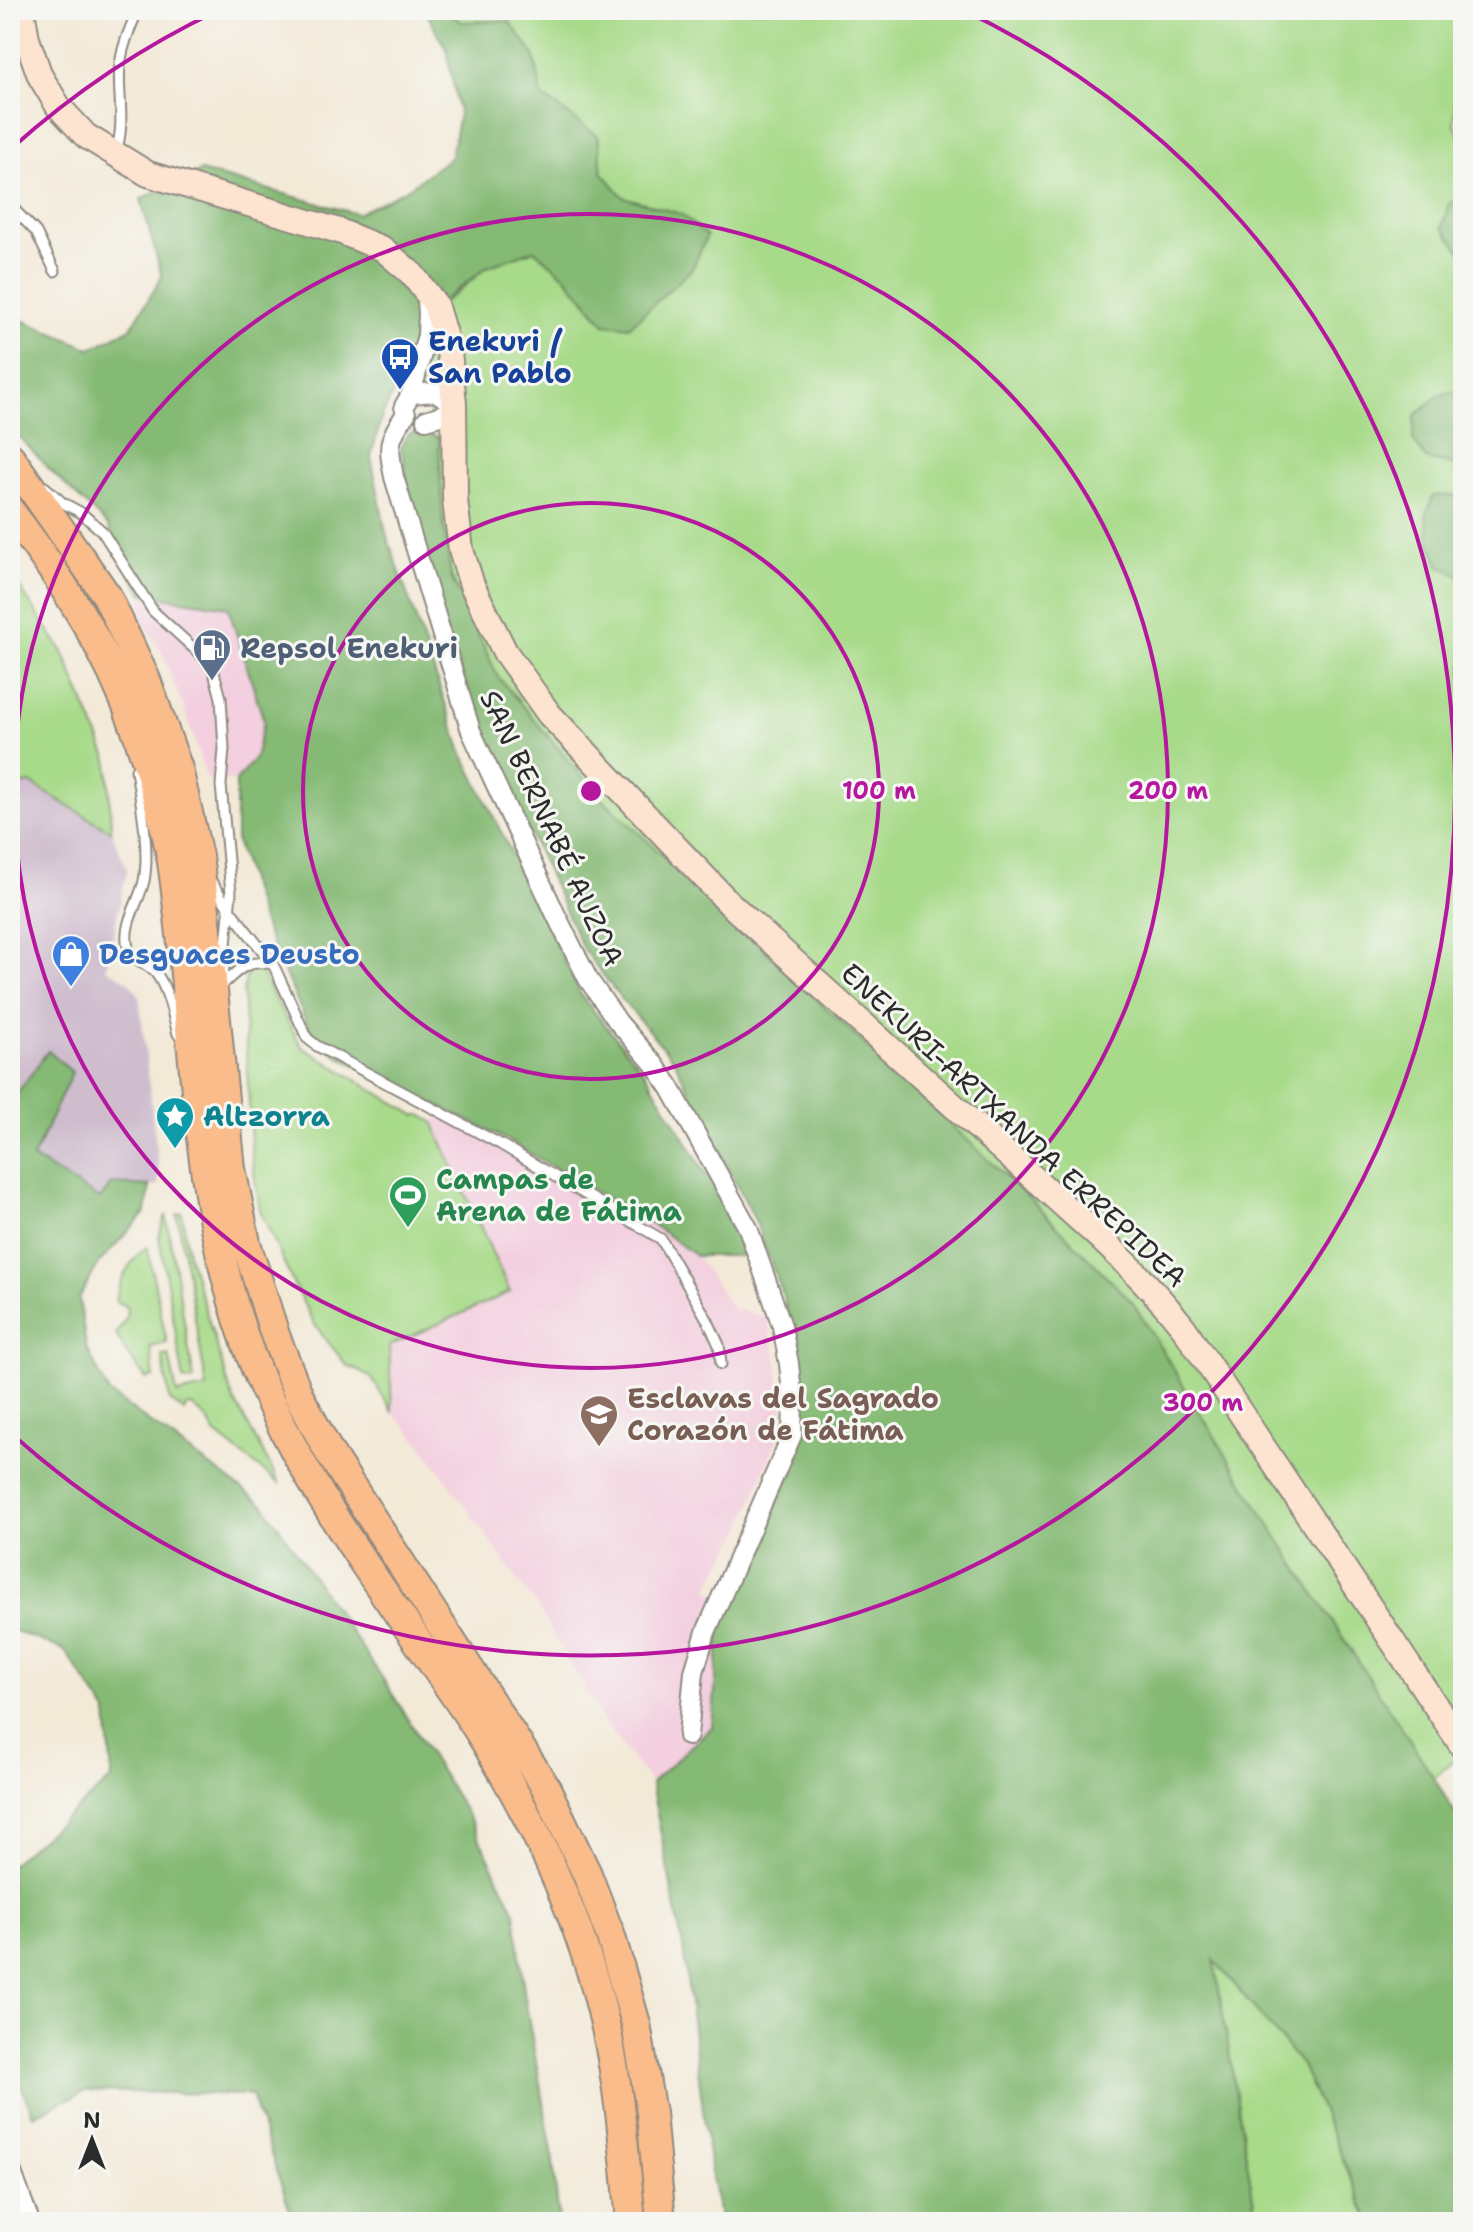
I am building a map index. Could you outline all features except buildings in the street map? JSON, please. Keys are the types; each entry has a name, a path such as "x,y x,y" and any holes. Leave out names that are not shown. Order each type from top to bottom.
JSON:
{"main road":[{"path":"10,456 107,596 146,680 178,769 198,856 218,993 231,1169 246,1243 275,1335 299,1396 329,1452 545,1786 587,1874 611,1937 636,2024 651,2113 661,2222"},
{"path":"10,511 75,603 106,656 151,773 172,859 204,1172 220,1254 243,1334 273,1411 338,1525 480,1733 525,1809 560,1884 583,1946 606,2030 622,2117 631,2222"}],"street":[{"path":"22,10 23,39 40,76 58,106 86,136 148,174 339,231 383,249 425,289"},
{"name":"SAN BERNABÉ AUZOA","path":"425,289 427,335 411,394 404,406 406,414 392,432 390,454 471,731 588,979 670,1087 748,1228 782,1326 789,1364 792,1435 706,1632 694,1672 688,1736"},
{"name":"ENEKURI-ARTXANDA ERREPIDEA","path":"425,289 435,304 449,351 454,404 455,500 461,550 472,585 505,652 549,714 730,904 1099,1237 1159,1297 1184,1328 1463,1747"},
{"path":"411,394 436,392 454,404 443,415 426,420"},
{"path":"406,414 454,434"},
{"path":"10,2167 30,2222"}],"lane":[{"path":"115,154 121,138 120,65 125,39 138,10"},
{"path":"10,205 36,232 55,271"},
{"path":"10,456 63,503 80,512 102,531 153,611 212,665 221,698 224,749 221,785 231,893 218,993"},
{"path":"128,708 145,844 144,880 127,934 128,950 157,974 194,1086"},
{"path":"198,856 230,910 273,964 307,1038 500,1144 661,1239 708,1321 719,1345 721,1364"},
{"path":"218,993 239,969 260,961 273,964"}],"shaded area":[{"name":"Repsol Enekuri","path":"150,593 227,607 264,721 255,758 236,781 207,779 186,713 161,651 135,609"},
{"name":"Desguaces Deusto","path":"30,783 111,831 127,870 106,969 127,980 139,995 158,1186 111,1184 100,1199 32,1158 72,1072 48,1051 10,1103 10,787"},
{"name":"Esclavas del Sagrado Corazón de Fátima","path":"447,1111 659,1229 696,1256 733,1309 767,1317 776,1356 784,1421 742,1529 707,1589 731,1604 720,1629 712,1727 651,1783 606,1725 540,1611 418,1440 392,1411 389,1346 421,1115 433,1122"}],"green space":[{"path":"425,10 443,10 462,22 509,21 534,55 542,96 598,136 602,172 623,197 681,214 707,236 692,269 629,327 605,324 565,276 534,250 487,267 417,321 410,357 382,416 371,456 386,533 462,752 582,997 646,1074 715,1189 743,1256 696,1256 659,1229 505,1139 341,1058 313,1037 263,924 236,840 236,781 255,758 264,721 228,607 143,594 121,559 108,526 10,427 10,315 91,349 131,328 162,277 141,199 201,171 357,214 407,189 451,157 459,113 446,49"},
{"path":"443,10 1243,10 1263,21 1286,10 1463,10 1463,93 1456,98 1454,122 1463,142 1463,196 1449,204 1442,227 1463,254 1463,390 1439,395 1426,459 1454,465 1463,472 1463,498 1454,495 1459,577 1463,578 1463,1751 1434,1778 1256,1504 1133,1303 1027,1196 596,793 498,677 451,577 442,512 439,438 410,357 417,321 487,267 534,250 565,276 605,324 681,214 623,197 602,172 598,136 542,96 534,55 509,21 462,22"},
{"path":"1463,196 1463,254 1442,227 1449,204"},
{"path":"1463,390 1463,472 1454,465 1426,459 1413,440 1415,416 1439,395"},
{"path":"411,433 426,433 439,438 442,512 451,577 498,677 596,793 1027,1196 1133,1303 1256,1504 1463,1827 1463,2222 1370,2222 1302,2065 1214,1960 1257,2222 721,2222 710,2167 683,1947 651,1783 712,1727 720,1629 794,1466 806,1390 782,1292 755,1220 674,1060 583,949 477,718 423,565 401,448"},
{"path":"1433,496 1463,498 1463,578 1439,565 1429,539 1426,516"},
{"path":"10,573 63,652 108,760 111,831 30,783 10,787"},
{"path":"259,970 302,1047 415,1115 433,1122 510,1292 389,1346 392,1411 370,1376 347,1366 315,1325 260,1210 252,1160 243,991 247,973"},
{"path":"48,1051 72,1072 33,1158 100,1199 111,1184 150,1186 146,1212 99,1263 79,1298 86,1347 109,1393 264,1505 383,1679 471,1821 515,1912 525,1999 552,2151 559,2222 294,2222 251,2095 87,2091 33,2115 10,2059 10,1865 112,1779 107,1712 64,1650 10,1629 10,1103"},
{"path":"182,1213 188,1254 232,1396 280,1484 216,1434 206,1418 192,1406 184,1411 170,1401 162,1356 169,1355 177,1394 207,1388 177,1214"},
{"path":"166,1215 194,1380 184,1381 159,1236"},
{"path":"147,1247 167,1343 150,1347 154,1377 146,1379 116,1334 127,1313 126,1306 115,1301 126,1271"},
{"path":"1213,1959 1302,2065 1370,2222 1257,2222"}],"place":[{"name":"Enekuri / San Pablo","path":"400,391"},
{"name":"Repsol Enekuri","path":"212,682"},
{"name":"Desguaces Deusto","path":"71,988"},
{"name":"Altzorra","path":"175,1150"},
{"name":"Campas de Arena de Fátima","path":"408,1229"},
{"name":"Esclavas del Sagrado Corazón de Fátima","path":"599,1448"}]}
